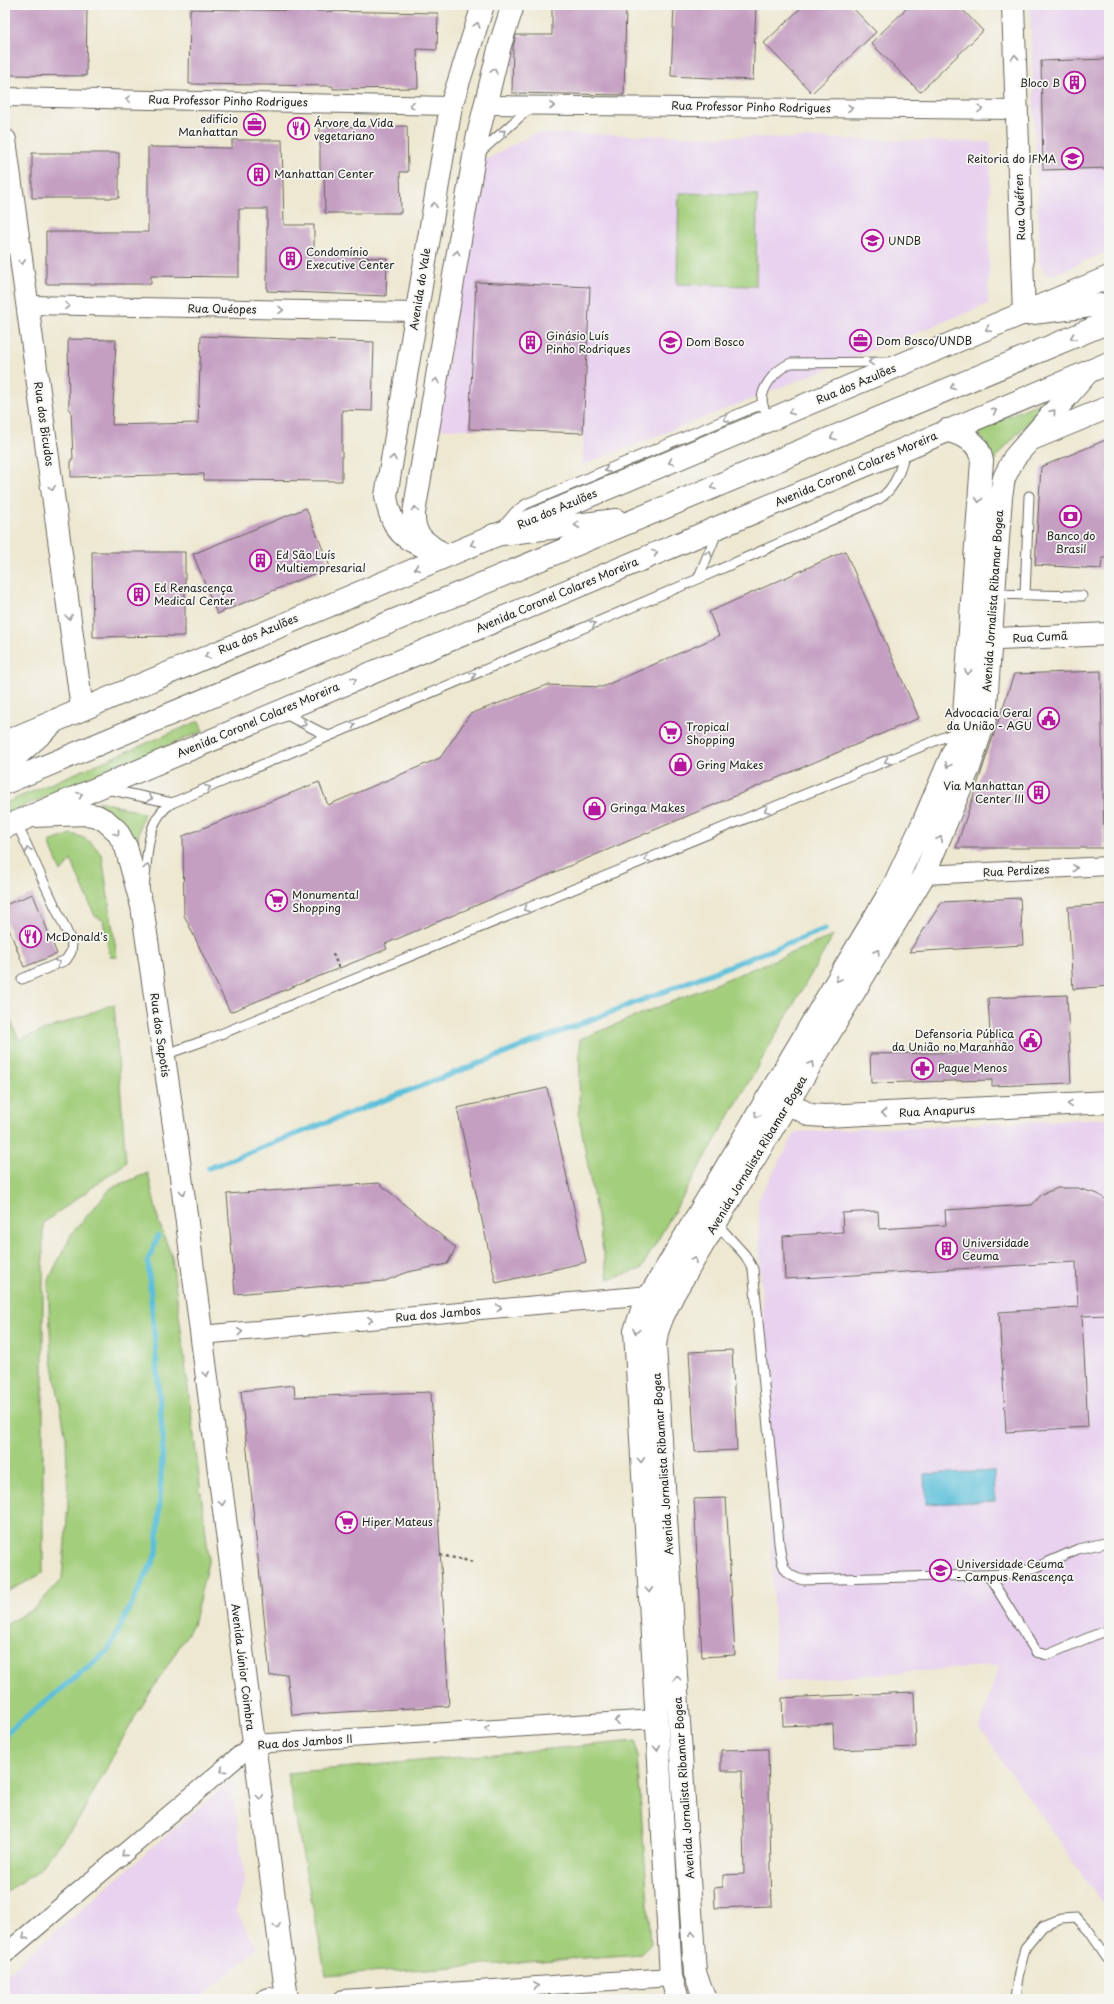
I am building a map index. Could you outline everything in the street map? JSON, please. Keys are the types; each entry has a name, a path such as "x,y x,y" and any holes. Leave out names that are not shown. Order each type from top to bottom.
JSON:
{"main road":[{"name":"Avenida do Vale","path":"445,551 422,547 402,535 391,519 386,496 451,106 483,5"},
{"path":"497,5 500,45"},
{"path":"445,551 417,534 414,528 414,513 474,158 500,45 513,5"},
{"name":"Rua Quéfren","path":"1013,5 1024,314"},
{"name":"Rua dos Bicudos","path":"5,140 12,236 28,305 82,708"},
{"path":"426,252 467,199"},
{"name":"Rua dos Azulões","path":"5,742 445,551 494,535 766,412 910,361 1109,277"},
{"path":"1024,314 1109,304"},
{"path":"5,783 1109,322"},
{"name":"Avenida Coronel Colares Moreira","path":"17,822 1109,362"},
{"name":"Avenida Jornalista Ribamar Bogea","path":"705,1999 694,1973 655,1346 657,1332 674,1293 716,1223 779,1098 897,879 924,823 963,729 980,640 993,594 1004,478 1014,458 1027,441 1089,371"},
{"path":"1027,441 1109,407"},
{"name":"Avenida Jornalista Ribamar Bogea","path":"678,1999 671,1977 634,1331 642,1308 650,1295 924,875 943,832 981,734 985,719 980,640 982,461 978,449 973,442 947,430"},
{"path":"494,535 643,517"},
{"name":"Rua Cumã","path":"980,640 1109,634"},
{"path":"5,766 58,719"},
{"name":"Rua dos Sapotis","path":"17,822 75,813 97,816 106,821 117,831 126,847 142,906 178,1154 201,1336"},
{"name":"Rua Anapurus","path":"779,1098 810,1114 825,1116 1109,1102"},
{"name":"Avenida Júnior Coimbra","path":"201,1336 287,1999"}],"street":[{"name":"Rua Professor Pinho Rodrigues","path":"5,97 451,106"},
{"name":"Rua Professor Pinho Rodrigues","path":"485,105 1016,110"},
{"name":"Rua Quéopes","path":"28,305 417,312"},
{"name":"Rua Perdizes","path":"924,875 1109,866"},
{"name":"Rua dos Jambos","path":"201,1336 674,1293"},
{"name":"Rua dos Jambos II","path":"5,1954 253,1744 656,1719"},
{"path":"343,1999 671,1977"},
{"path":"264,1999 269,1997 281,1999"}],"lane":[{"path":"474,158 533,105"},
{"path":"766,412 766,386 774,374 783,366 791,363 910,361"},
{"path":"142,906 152,829 158,814 172,803 698,579 879,499 887,494 895,483 902,465 905,448"},
{"path":"1025,594 1029,496"},
{"path":"698,579 719,526"},
{"path":"993,594 1082,596"},
{"path":"280,711 328,736"},
{"path":"163,1056 206,1040 963,729"},
{"path":"100,787 172,803"},
{"path":"17,822 72,944 71,952 66,960 22,979"},
{"path":"716,1223 745,1255 753,1269 779,1543 782,1562 788,1573 803,1580 989,1576 1014,1574 1037,1567 1078,1548 1109,1542"},
{"path":"989,1576 1036,1652 1047,1655 1102,1632"},
{"path":"1015,1999 1018,1977 1025,1948 1044,1926 1061,1919 1077,1918 1089,1931 1109,1960"}],"path":[{"path":"333,954 342,977"},
{"path":"440,1555 474,1562"}],"shaded area":[{"name":"Reitoria do IFMA","path":"1030,5 1109,5 1109,251 1053,275 1044,273 1040,263"},
{"path":"535,133 991,142 988,304 582,465 589,287 476,282 469,429 438,429 480,163"},
{"name":"Universidade Ceuma - Campus Renascença","path":"1109,1118 1109,1912 979,1728 999,1665 776,1682 758,1199 796,1132"},
{"path":"231,1780 245,1880 236,1911 257,1948 246,1959 199,1999 5,1999 5,1975"}],"green space":[{"path":"679,193 757,195 756,286 677,284"},
{"path":"1051,397 996,457 990,474 987,444 976,431"},
{"path":"199,721 203,731 5,814 5,803"},
{"path":"99,801 144,813 139,832 138,851 96,807"},
{"path":"71,834 89,841 102,856 117,957 110,957 103,920 95,916 71,860 61,872 49,842"},
{"path":"833,936 641,1269 608,1279 579,1116 580,1039"},
{"path":"114,1004 126,1163 43,1223 43,1573 5,1593 5,1007 19,1040"},
{"path":"148,1173 159,1223 172,1257 209,1558 193,1625 130,1725 79,1819 36,1873 5,1892 5,1624 34,1609 62,1579 68,1505 66,1438 51,1354 48,1281 72,1233 111,1188"},
{"path":"636,1741 651,1944 641,1954 326,1976 287,1773"}],"water":[{"path":"994,1471 995,1501 926,1504 925,1474"}],"building":[{"path":"7,5 87,5 86,76 6,75"},
{"path":"552,5 626,5 624,95 512,93 513,47 516,35 552,35"},
{"path":"674,5 756,5 753,80 671,76"},
{"path":"804,5 850,5 876,32 812,93 764,43"},
{"path":"910,5 958,5 983,31 920,92 871,43"},
{"path":"190,9 438,13 437,50 417,49 418,88 333,89 333,86 189,84"},
{"path":"1109,59 1109,168 1043,170 1041,61"},
{"path":"407,126 408,172 400,172 401,213 325,213 324,173 320,173 320,127"},
{"path":"232,140 282,140 284,225 314,225 314,256 387,258 386,296 267,291 267,209 239,209 239,277 151,276 151,284 46,284 46,232 148,232 148,147 232,148"},
{"path":"32,153 119,153 119,198 32,198"},
{"name":"Ginásio Luís Pinho Rodriques","path":"476,282 590,287 583,433 469,429"},
{"path":"201,336 374,342 372,411 342,410 342,481 204,480 204,474 71,477 71,459 73,459 71,410 69,410 68,339 116,340 112,425 198,423"},
{"name":"Banco do Brasil","path":"1108,439 1109,558 1102,558 1101,569 1035,565 1041,467"},
{"name":"Ed São Luís Multiempresarial","path":"306,508 330,567 217,614 193,554"},
{"name":"Tropical Shopping","path":"845,551 919,718 385,944 387,949 230,1012 184,915 183,836 319,782 328,805 440,758 470,714 547,685 602,687 719,636 709,612"},
{"name":"Ed Renascença Medical Center","path":"92,552 185,552 185,636 93,637"},
{"name":"Via Manhattan Center III","path":"1101,671 1104,848 956,848 1014,674"},
{"name":"McDonald's","path":"33,894 57,954 24,967 5,919 5,905"},
{"path":"1020,898 1023,945 909,952 942,902"},
{"path":"1109,904 1109,986 1073,989 1068,907"},
{"name":"Defensoria Pública da União no Maranhão","path":"1067,995 1071,1083 992,1086 992,1080 871,1083 870,1054 991,1052 988,998"},
{"path":"547,1088 586,1262 496,1283 457,1108"},
{"path":"379,1183 456,1248 447,1264 408,1272 385,1281 235,1294 227,1194"},
{"name":"Universidade Ceuma","path":"1058,1188 1077,1188 1098,1194 1109,1202 1109,1315 1082,1316 1088,1427 1006,1432 999,1312 1078,1307 1076,1262 785,1279 783,1236 843,1232 842,1213 878,1211 879,1229 946,1225 945,1210 1032,1205 1042,1194"},
{"path":"732,1350 737,1450 695,1452 689,1352"},
{"name":"Hiper Mateus","path":"294,1385 295,1397 431,1392 449,1706 292,1715 287,1674 270,1676 241,1391"},
{"path":"726,1498 735,1655 702,1657 694,1499"},
{"path":"914,1692 916,1747 834,1750 833,1724 783,1726 782,1698"},
{"path":"768,1749 772,1906 715,1908 714,1888 723,1887 723,1875 744,1874 742,1771 721,1771 721,1750"}],"waterway":[{"path":"209,1168 825,929"},
{"path":"5,1734 108,1651 157,1553 163,1441 148,1261 158,1236"}],"place":[{"name":"Bloco B","path":"1075,83"},
{"name":"edifício Manhattan","path":"254,125"},
{"name":"Árvore da Vida vegetariano","path":"298,129"},
{"name":"Reitoria do IFMA","path":"1072,159"},
{"name":"Manhattan Center","path":"258,174"},
{"name":"UNDB","path":"873,241"},
{"name":"Condomínio Executive Center","path":"290,258"},
{"name":"Dom Bosco/UNDB","path":"860,341"},
{"name":"Ginásio Luís Pinho Rodriques","path":"530,342"},
{"name":"Dom Bosco","path":"671,342"},
{"name":"Banco do Brasil","path":"1071,516"},
{"name":"Ed São Luís Multiempresarial","path":"261,561"},
{"name":"Ed Renascença Medical Center","path":"139,594"},
{"name":"Advocacia Geral da União - AGU","path":"1048,719"},
{"name":"Tropical Shopping","path":"670,733"},
{"name":"Gring Makes","path":"680,765"},
{"name":"Via Manhattan Center III","path":"1039,792"},
{"name":"Gringa Makes","path":"594,808"},
{"name":"Monumental Shopping","path":"276,901"},
{"name":"McDonald's","path":"31,937"},
{"name":"Defensoria Pública da União no Maranhão","path":"1030,1040"},
{"name":"Pague Menos","path":"923,1068"},
{"name":"Universidade Ceuma","path":"946,1249"},
{"name":"Hiper Mateus","path":"346,1522"},
{"name":"Universidade Ceuma - Campus Renascença","path":"940,1570"}]}
